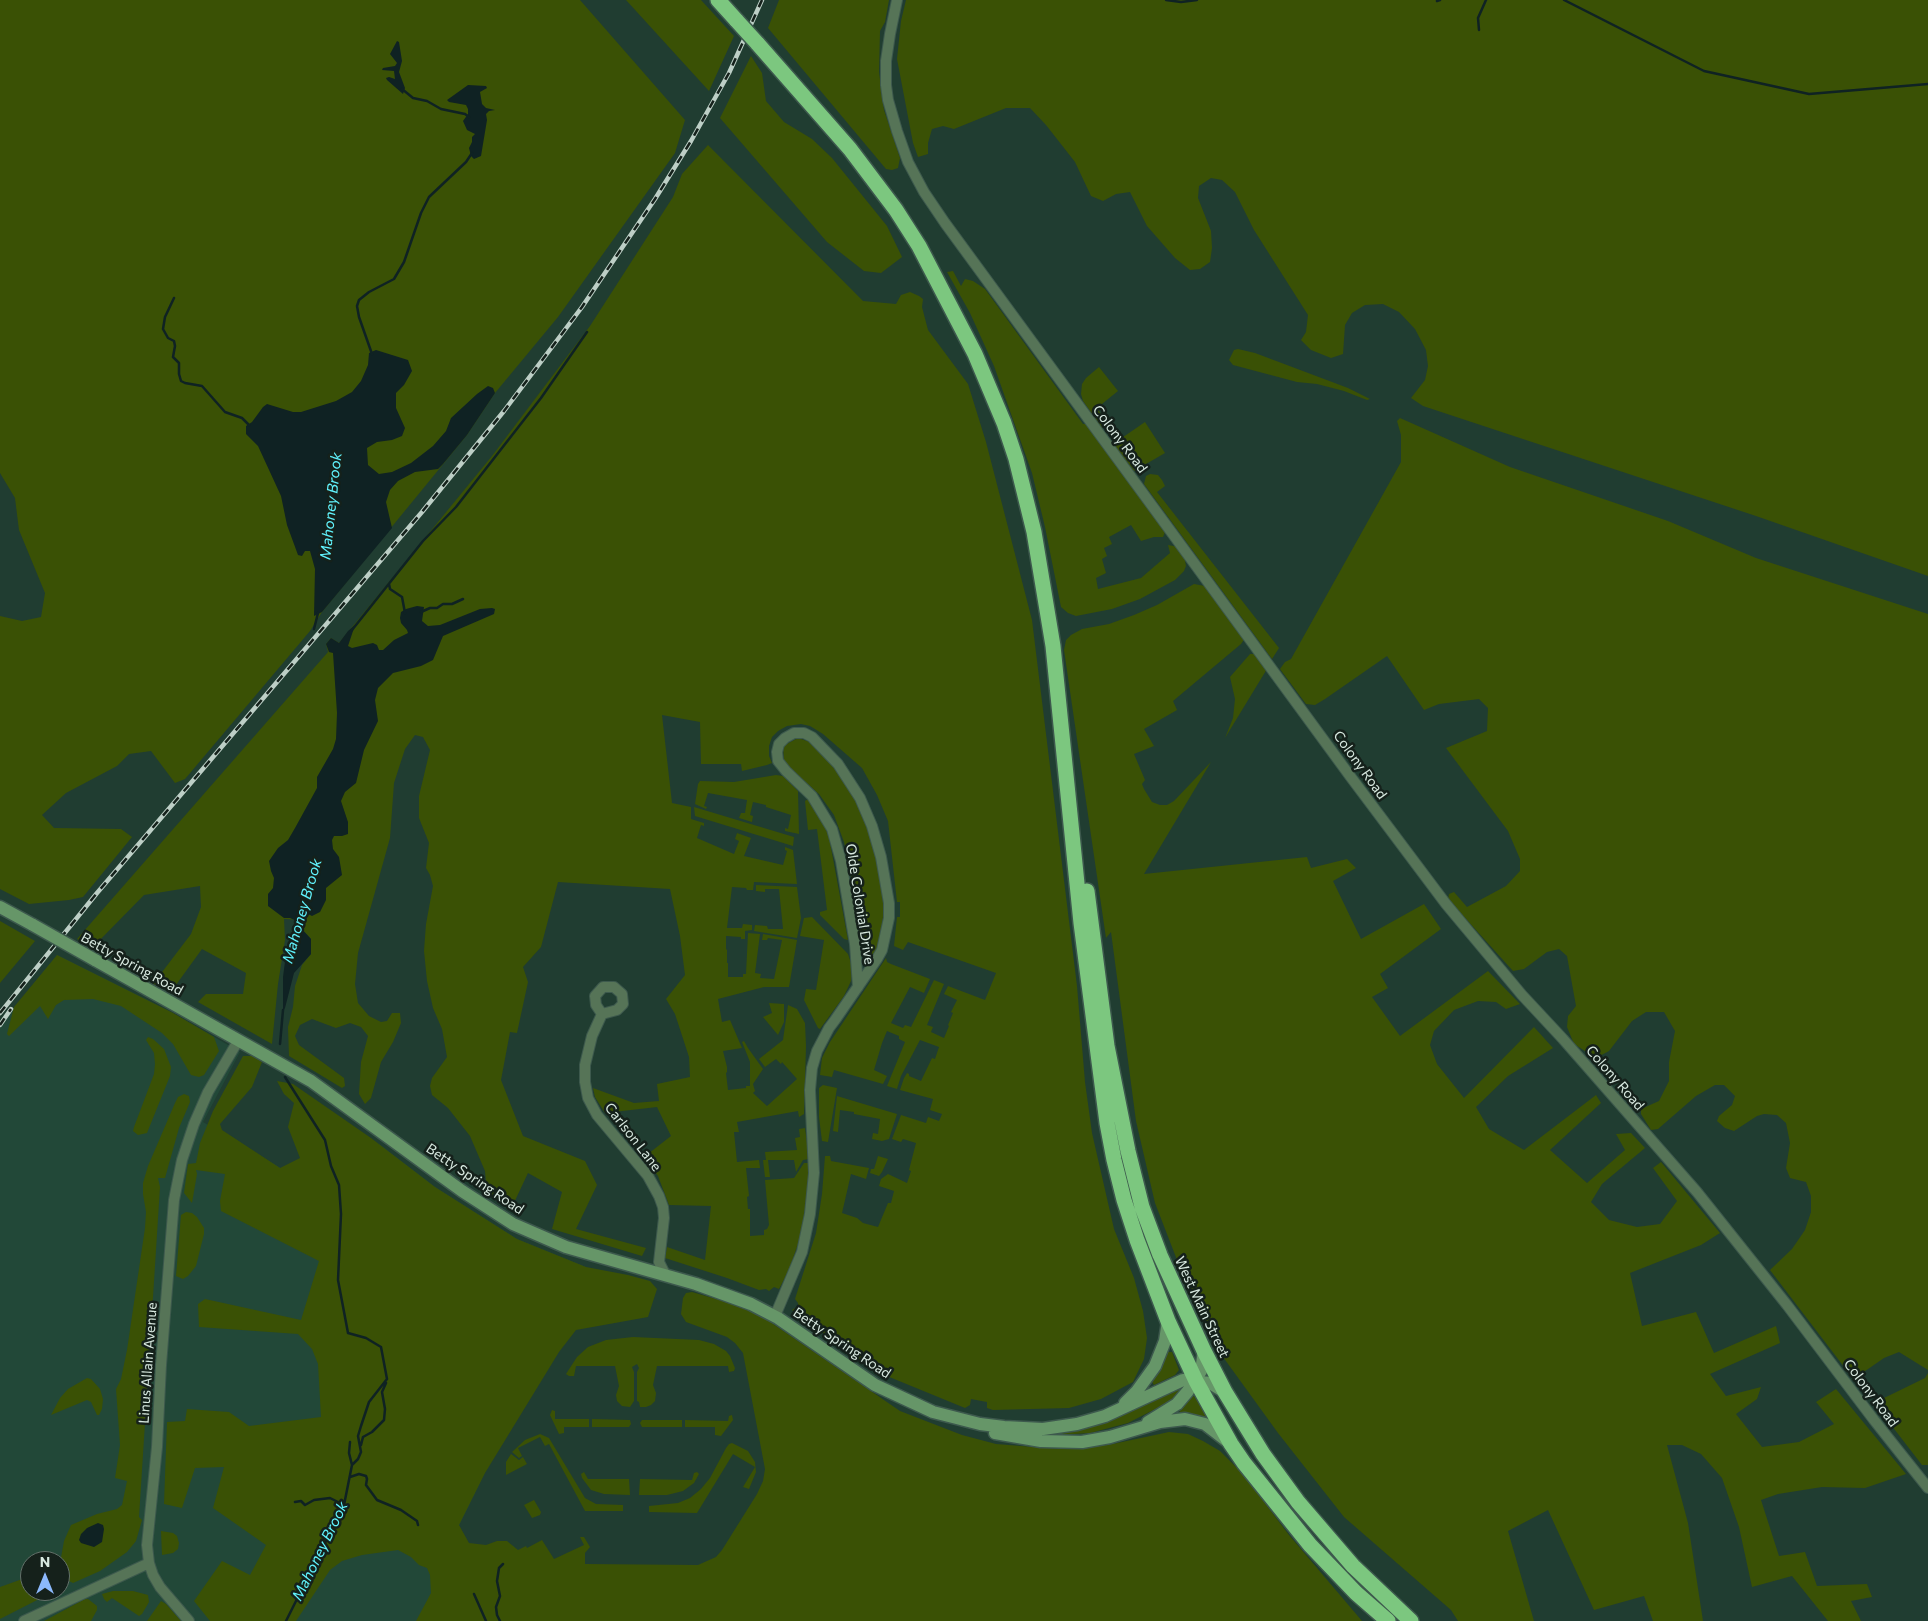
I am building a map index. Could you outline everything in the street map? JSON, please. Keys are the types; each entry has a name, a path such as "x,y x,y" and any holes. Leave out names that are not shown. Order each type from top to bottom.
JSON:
{"highway":[{"path":"718,0 838,134 891,202 940,283 975,354 1004,423 1026,495 1042,569 1058,692 1086,971 1105,1114 1114,1160 1137,1240 1168,1322 1196,1381 1234,1449 1274,1503 1310,1545 1356,1593 1388,1621"},
{"name":"West Main Street","path":"1058,692 1108,1046 1134,1178 1150,1232 1204,1351 1225,1392 1263,1454 1298,1502 1353,1566 1411,1621"}],"street":[{"name":"Colony Road","path":"897,0 886,61 888,100 896,131 908,162 924,192 940,216 1446,904 1522,995 1697,1192 1928,1488"},
{"name":"Olde Colonial Drive","path":"775,1316 802,1252 810,1214 814,1173 810,1090 814,1060 824,1036 858,987 882,950 888,929 889,903 877,841 860,798 838,764 812,738 804,734 794,733 782,741 778,748 777,757 783,768 812,796 832,829 841,860 853,935 858,987"},
{"name":"Betty Spring Road","path":"0,907 311,1081 462,1191 513,1224 573,1250 736,1298 775,1316 875,1385 914,1404 1001,1434 1054,1442 1091,1440 1167,1421 1192,1420 1210,1427 1234,1449"},
{"name":"Carlson Lane","path":"602,1014 592,1036 585,1060 585,1082 588,1098 597,1115 648,1176 659,1196 664,1218 658,1262 666,1276"},
{"name":"Linus Allain Avenue","path":"149,1563 147,1545 157,1447 161,1359 174,1200 182,1160 194,1124 208,1092 238,1041"},
{"name":"Betty Spring Road","path":"1113,1413 1137,1391 1155,1366 1165,1341 1168,1322"},
{"name":"Betty Spring Road","path":"1137,1428 1176,1404 1196,1381 1203,1364 1204,1351"},
{"name":"Betty Spring Road","path":"960,1419 1004,1427 1043,1429 1077,1424 1113,1413 1183,1380 1210,1383 1225,1392"},
{"path":"24,1621 149,1563 160,1587 189,1621"}],"shaded area":[{"path":"57,955 173,1013 240,1052 203,1122 355,1212 379,1144 435,1187 517,1239 586,1267 445,1554 662,1621 0,1621 0,1025"}],"green space":[{"path":"0,0 580,0 685,120 675,153 558,317 495,393 467,435 322,612 310,631 185,779 175,783 151,751 129,754 117,766 66,793 42,815 54,828 121,829 132,837 83,897 29,904 0,889 0,616 22,621 41,617 45,593 19,530 15,498 0,473"},
{"path":"626,0 701,0 734,36 709,91"},
{"path":"779,0 889,0 885,22 880,31 879,72 884,110 900,158 898,168 886,169 768,28"},
{"path":"906,0 1928,0 1928,576 1756,516 1423,406 1411,398 1425,380 1428,366 1426,350 1415,329 1399,312 1383,304 1365,305 1352,313 1345,325 1343,354 1331,358 1311,350 1301,340 1306,332 1308,315 1254,230 1235,192 1222,180 1211,178 1199,186 1198,198 1211,231 1212,248 1210,262 1200,269 1190,270 1175,258 1147,226 1130,192 1116,194 1103,201 1091,196 1075,162 1030,108 1006,108 954,129 943,126 932,129 928,143 928,154 918,157 913,143 897,59 901,21"},
{"path":"751,56 762,73 766,101 784,122 812,139 832,158 887,226 902,257 881,273 864,271 827,242 720,118"},
{"path":"708,145 863,301 896,304 901,295 910,292 923,299 922,307 928,330 968,384 986,442 1032,620 1077,986 1085,1082 1092,1133 1114,1229 1134,1278 1143,1311 1147,1338 1144,1359 1133,1382 1101,1399 1069,1408 993,1410 987,1408 987,1402 971,1399 970,1405 965,1408 882,1374 856,1358 792,1310 798,1306 795,1299 816,1233 825,1156 830,1156 831,1161 869,1168 866,1179 851,1174 842,1213 857,1218 863,1223 878,1227 888,1203 891,1203 894,1191 879,1186 881,1179 888,1174 907,1183 911,1171 909,1170 916,1143 903,1139 901,1142 892,1139 901,1115 926,1123 928,1117 939,1121 942,1114 930,1110 933,1099 900,1090 907,1073 909,1076 921,1081 932,1058 935,1059 939,1047 920,1040 901,1076 897,1089 887,1086 905,1042 899,1039 899,1036 887,1031 882,1043 874,1070 887,1076 883,1084 834,1070 832,1077 820,1075 822,1058 830,1042 886,958 887,962 891,964 930,979 924,993 910,987 891,1023 903,1028 905,1025 911,1027 934,980 944,984 927,1025 933,1027 931,1032 944,1038 953,1013 951,1012 957,1000 944,994 948,986 985,1000 996,973 908,942 903,950 894,946 897,917 900,917 900,902 897,902 888,821 877,795 862,768 823,734 810,726 801,724 787,726 778,731 772,737 769,746 769,756 772,763 742,771 741,764 701,764 700,722 662,715 672,803 691,807 691,819 704,823 704,826 701,825 697,838 734,854 739,841 735,839 737,833 751,838 744,856 783,865 787,851 785,847 793,850 797,884 754,882 753,890 732,887 727,928 742,928 743,924 752,925 752,930 745,931 745,939 726,936 728,977 743,977 743,974 746,974 748,933 760,934 755,973 761,974 760,978 774,979 782,940 768,938 767,940 762,940 763,934 797,940 789,987 764,987 718,999 722,1022 730,1020 742,1048 723,1051 727,1067 728,1090 750,1086 750,1062 742,1042 744,1041 763,1069 753,1084 755,1091 753,1093 767,1106 797,1079 782,1062 781,1064 776,1059 765,1067 759,1059 783,1040 788,1005 797,1009 805,1023 804,1114 799,1117 798,1111 737,1122 739,1132 734,1132 737,1162 759,1160 760,1168 746,1168 749,1196 747,1197 748,1209 750,1209 750,1236 764,1235 764,1230 769,1225 765,1180 794,1178 804,1163 809,1163 807,1198 800,1238 789,1270 779,1289 774,1287 769,1291 766,1289 759,1290 665,1258 667,1247 705,1260 711,1206 669,1205 658,1176 644,1157 671,1136 657,1107 605,1113 595,1097 593,1088 634,1103 659,1101 657,1084 690,1077 689,1057 675,1014 666,999 685,975 680,936 670,889 558,882 541,947 523,967 528,982 517,1033 510,1032 501,1080 523,1136 585,1161 597,1185 576,1229 646,1248 642,1256 552,1229 562,1192 528,1173 512,1207 487,1193 485,1171 470,1136 448,1108 432,1095 430,1086 432,1078 447,1057 442,1029 433,1008 427,981 424,951 426,924 433,886 426,868 429,843 419,818 419,796 430,750 423,737 415,735 405,749 394,783 390,838 358,953 355,984 358,1003 369,1016 381,1022 387,1021 392,1013 400,1013 401,1023 393,1042 381,1062 371,1098 365,1104 359,1094 361,1062 368,1036 361,1027 350,1023 336,1028 312,1019 300,1025 295,1036 299,1045 344,1078 345,1086 342,1088 289,1056 288,1027 293,1007 295,986 302,965 311,954 311,939 300,927 303,920 284,919 285,940 272,1044 198,1002 206,994 243,994 246,973 202,949 173,989 153,984 191,934 201,907 200,886 144,895 93,947 77,939 328,652 326,644 331,638 339,643 492,456 590,326 673,197 682,174"},
{"path":"953,271 961,286 965,279 973,281 985,289 1083,424 1088,424 1166,530 1163,537 1154,537 1141,541 1131,525 1109,537 1112,544 1104,548 1107,556 1102,559 1106,573 1096,578 1098,589 1141,578 1170,553 1168,545 1179,547 1184,555 1186,566 1184,571 1175,580 1140,599 1112,609 1076,616 1068,613 1061,607 1032,473 994,366 970,313 947,272"},
{"path":"1238,349 1255,353 1348,388 1370,399 1367,400 1344,391 1317,384 1297,382 1233,365 1229,360 1234,350"},
{"path":"1099,367 1118,391 1097,408 1107,423 1102,428 1083,401 1081,394 1082,384 1086,378"},
{"path":"1400,418 1510,467 1668,521 1756,558 1928,614 1928,1370 1899,1352 1884,1358 1858,1376 1851,1376 1770,1270 1792,1249 1805,1230 1811,1212 1811,1196 1806,1182 1790,1178 1786,1168 1790,1143 1786,1123 1777,1115 1764,1114 1757,1116 1734,1131 1725,1128 1717,1121 1719,1116 1732,1105 1735,1096 1724,1085 1715,1085 1696,1096 1658,1129 1651,1130 1641,1114 1641,1109 1659,1101 1669,1081 1669,1062 1675,1031 1664,1012 1646,1012 1632,1021 1609,1051 1596,1058 1574,1044 1567,1027 1568,1016 1576,1006 1567,956 1559,949 1547,952 1524,969 1513,971 1448,899 1449,894 1454,892 1467,907 1506,886 1520,871 1520,859 1508,831 1446,748 1487,731 1488,708 1479,699 1439,704 1424,710 1387,656 1315,705 1306,704 1280,669 1285,662 1291,659 1401,462 1401,435 1397,421"},
{"path":"1145,422 1165,453 1134,471 1113,444"},
{"path":"1150,474 1158,475 1162,480 1165,486 1157,492 1279,648 1272,659 1144,484 1146,476"},
{"path":"1194,584 1205,586 1245,638 1241,644 1173,701 1177,710 1144,729 1154,746 1134,754 1145,780 1142,784 1152,802 1167,805 1174,801 1211,762 1144,874 1307,857 1311,868 1347,859 1356,868 1333,881 1361,939 1424,904 1441,929 1380,974 1388,988 1372,997 1400,1036 1488,971 1520,1004 1506,1009 1496,1002 1478,1001 1454,1010 1434,1031 1430,1045 1437,1064 1464,1098 1534,1027 1553,1048 1508,1076 1476,1107 1489,1129 1524,1150 1596,1095 1601,1103 1550,1150 1587,1183 1625,1150 1616,1134 1631,1133 1645,1148 1602,1184 1591,1202 1609,1220 1637,1227 1660,1224 1677,1201 1653,1168 1661,1162 1720,1233 1701,1245 1630,1273 1642,1326 1696,1312 1714,1353 1776,1326 1780,1343 1710,1374 1726,1396 1761,1387 1757,1399 1736,1414 1762,1447 1799,1442 1834,1424 1816,1402 1836,1389 1906,1474 1865,1488 1822,1487 1778,1494 1761,1500 1779,1556 1805,1552 1817,1586 1867,1584 1872,1597 1851,1601 1861,1621 1828,1621 1792,1576 1752,1587 1739,1527 1722,1478 1701,1454 1682,1445 1667,1445 1688,1523 1703,1621 1653,1621 1644,1596 1594,1610 1548,1510 1508,1531 1534,1621 1458,1621 1451,1610 1344,1517 1278,1433 1223,1357 1184,1278 1155,1203 1136,1121 1111,932 1106,938 1064,650 1066,640 1082,629 1109,624 1134,615 1157,605"},
{"path":"1250,654 1255,654 1267,669 1225,738 1233,718 1235,699 1230,677"},
{"path":"798,738 810,742 825,754 856,794 877,854 884,910 879,945 868,965 865,965 864,962 850,868 844,842 834,815 819,794 790,768 784,760 783,746"},
{"path":"776,775 783,776 798,791 799,834 785,831 785,828 788,829 791,815 766,807 766,805 753,802 750,815 753,816 752,822 739,818 741,813 745,813 747,800 708,793 704,806 707,807 706,809 695,804 700,781 734,782"},
{"path":"808,799 822,820 829,837 848,940 844,939 820,915 820,912 827,910 817,829 808,830 805,801"},
{"path":"694,807 794,837 793,846 695,816"},
{"path":"756,885 797,887 801,918 797,938 754,931 755,925 767,926 768,929 783,929 779,889 765,889 765,892 756,891"},
{"path":"812,917 848,954 853,969 851,981 844,996 820,1029 804,1000 806,989 816,990 824,940 800,936 804,918"},
{"path":"0,921 35,941 0,983"},
{"path":"57,955 173,1013 214,1037 219,1051 204,1075 199,1077 191,1075 173,1044 162,1033 121,1006 93,999 64,1000 56,1005 48,1019 40,1006 9,1036 7,1034 14,1007"},
{"path":"769,1003 784,1004 784,1022 778,1035 763,1017 772,1013"},
{"path":"148,1037 164,1049 171,1067 170,1076 147,1133 138,1135 133,1131 134,1127 154,1074 154,1053 146,1040"},
{"path":"243,1056 252,1056 262,1062 252,1087 220,1124 222,1130 280,1168 300,1158 288,1127 294,1103 284,1094 277,1081 293,1084 371,1138 435,1187 517,1239 586,1267 650,1281 657,1289 648,1317 576,1330 559,1352 485,1473 459,1525 469,1543 486,1545 497,1541 507,1541 518,1550 526,1546 527,1548 542,1540 554,1559 584,1545 580,1537 584,1537 590,1547 585,1553 585,1564 698,1565 716,1557 757,1494 763,1481 765,1469 743,1353 727,1337 686,1322 681,1314 683,1298 686,1293 692,1292 730,1303 763,1317 900,1411 962,1435 996,1444 1059,1449 1108,1445 1169,1432 1188,1434 1203,1441 1220,1451 1242,1473 1289,1535 1362,1621 416,1621 431,1593 430,1575 427,1568 419,1565 411,1557 398,1550 362,1555 342,1561 330,1570 296,1621 210,1621 194,1601 222,1561 250,1575 266,1545 213,1508 224,1467 195,1468 182,1508 164,1504 167,1422 185,1421 187,1409 229,1412 249,1426 321,1417 318,1364 312,1349 298,1334 199,1327 198,1304 205,1299 301,1320 319,1261 221,1211 220,1201 225,1174 196,1170 192,1203 184,1193 188,1164 196,1163 200,1143 213,1111"},
{"path":"823,1085 837,1088 828,1142 822,1141 819,1117 819,1088"},
{"path":"184,1094 189,1096 190,1102 179,1128 165,1178 158,1178 160,1187 139,1517 142,1520 136,1541 127,1552 100,1571 73,1583 70,1582 70,1551 62,1551 71,1525 97,1514 117,1509 122,1505 127,1481 115,1478 120,1445 116,1389 121,1379 127,1350 145,1228 146,1212 143,1183 148,1166 178,1097"},
{"path":"837,1096 897,1114 889,1139 882,1141 872,1139 873,1133 878,1134 880,1119 840,1110 838,1132 833,1131"},
{"path":"805,1128 809,1159 803,1160 796,1172 794,1160 768,1160 770,1177 765,1177 763,1160 766,1160 765,1152 797,1150 795,1138 800,1137 799,1129"},
{"path":"878,1156 888,1159 879,1176 870,1173 871,1169 874,1169"},
{"path":"186,1212 192,1213 197,1217 204,1228 204,1234 196,1266 183,1279 176,1276 181,1215"},
{"path":"633,1337 699,1340 714,1344 726,1351 735,1368 734,1371 729,1372 728,1366 657,1366 653,1385 656,1393 655,1401 646,1407 640,1407 637,1401 637,1372 639,1368 637,1364 632,1367 634,1372 634,1401 630,1407 622,1406 617,1401 616,1395 619,1386 615,1366 576,1366 574,1376 566,1374 577,1357 588,1347 606,1340"},
{"path":"1167,1352 1172,1352 1179,1370 1175,1375 1154,1385 1152,1382"},
{"path":"1928,1373 1928,1465 1922,1465 1878,1408 1879,1403 1884,1398 1925,1378"},
{"path":"87,1378 91,1379 100,1389 103,1399 99,1415 97,1415 91,1402 87,1400 51,1415 60,1398 68,1389"},
{"path":"1179,1387 1182,1391 1171,1401 1128,1423 1090,1433 1058,1435 1058,1431"},
{"path":"1194,1396 1208,1418 1205,1420 1180,1412 1178,1408 1190,1397"},
{"path":"552,1410 555,1411 555,1419 589,1419 589,1427 564,1427 564,1433 559,1434 550,1415"},
{"path":"732,1415 733,1420 721,1436 715,1435 715,1427 685,1427 685,1420 728,1421 729,1416"},
{"path":"592,1419 630,1420 631,1424 629,1427 592,1427"},
{"path":"642,1420 682,1420 682,1427 642,1427 640,1423"},
{"path":"540,1434 549,1438 585,1498 596,1504 623,1505 623,1511 585,1511 549,1444 545,1446 540,1437 518,1448 522,1456 519,1458 512,1452 525,1440"},
{"path":"732,1443 748,1451 755,1462 756,1472 749,1489 743,1487 755,1467 733,1454 697,1513 649,1512 649,1506 678,1503 690,1498 701,1489 710,1478 726,1448"},
{"path":"511,1454 519,1460 523,1457 527,1464 506,1475 506,1462"},
{"path":"584,1472 588,1479 629,1479 630,1495 604,1494 591,1490 582,1478 581,1474"},
{"path":"697,1472 699,1474 694,1483 683,1491 667,1495 639,1495 640,1479 692,1480 694,1473"},
{"path":"534,1500 541,1512 540,1515 532,1518 524,1505"},
{"path":"161,1531 173,1533 177,1536 178,1549 173,1553 162,1555"},
{"path":"20,1580 20,1601 35,1601 0,1619 0,1587"},
{"path":"113,1591 133,1591 148,1595 149,1602 139,1616 112,1598 107,1602 102,1594"},
{"path":"88,1599 97,1606 91,1621 44,1621"},
{"path":"161,1601 166,1604 181,1621 147,1621"}],"water":[{"path":"397,41 399,42 402,61 399,72 405,88 403,94 386,78 395,79 394,71 382,70 383,68 395,66 397,63 390,54"},
{"path":"468,85 486,86 487,88 480,92 482,104 486,108 495,110 489,111 486,114 487,120 481,156 474,159 469,148 472,137 475,134 467,130 463,121 468,114 468,109 466,105 447,100"},
{"path":"376,350 408,360 412,371 404,385 396,393 396,408 405,428 402,436 392,440 377,442 367,448 368,465 379,474 392,472 411,463 433,446 446,431 451,418 488,386 493,388 495,393 467,435 438,469 415,472 398,481 390,490 386,502 392,528 322,612 314,616 315,569 310,551 305,551 302,556 298,555 287,525 281,496 258,446 246,434 246,426 252,422 267,404 293,412 301,412 336,401 352,392 361,381 368,365 369,353"},
{"path":"417,606 424,607 422,621 428,626 440,625 480,609 495,609 494,614 443,636 433,660 421,666 393,673 378,688 375,700 378,721 364,750 356,783 345,792 341,801 348,822 348,834 334,836 332,840 333,849 339,857 342,875 326,888 326,900 320,912 312,916 308,914 303,920 300,927 311,939 311,954 294,973 283,1012 283,977 286,954 297,921 284,918 268,906 268,894 273,888 274,878 269,861 278,848 288,840 317,788 317,777 333,749 336,739 337,713 333,653 329,652 326,644 331,638 339,643 355,625 348,646 352,648 373,643 377,645 379,650 383,650 394,640 408,633 401,623 401,612"},
{"path":"98,1523 103,1525 104,1529 102,1542 94,1547 81,1543 79,1540 81,1534 87,1528"}],"waterway":[{"path":"1166,0 1181,2 1197,0"},
{"path":"1479,30 1478,18 1486,0"},
{"path":"1564,0 1704,71 1809,94 1928,84"},
{"name":"Mahoney Brook","path":"402,89 413,98 427,101 441,109 465,114 469,117"},
{"name":"Mahoney Brook","path":"372,354 359,317 357,306 359,300 369,292 394,279 404,262 421,213 429,197 466,162 472,153"},
{"path":"174,298 165,317 163,329 168,338 174,341 173,357 179,363 181,381 202,386 225,412 242,418 249,425"},
{"path":"352,630 423,541 456,507 541,398 587,332"},
{"path":"389,584 390,589 402,597 405,613"},
{"path":"421,612 430,608 437,608 443,604 452,604 463,599"},
{"name":"Mahoney Brook","path":"314,629 318,613"},
{"name":"Mahoney Brook","path":"280,1044 283,1010"},
{"name":"Mahoney Brook","path":"285,1077 325,1140 331,1166 339,1185 341,1214 338,1280 348,1333 366,1338 381,1347 387,1379 369,1402 358,1436 361,1452 358,1459 352,1465 344,1505 286,1621"},
{"path":"361,1445 363,1437 372,1432 384,1420 385,1409 382,1392 386,1383"},
{"path":"350,1442 349,1453 352,1465"},
{"path":"350,1477 359,1474 366,1476 366,1485 377,1500 401,1510 417,1521 418,1525"},
{"path":"295,1502 301,1501 305,1505 314,1500 330,1498 344,1505"},
{"path":"500,1621 496,1607 500,1596 497,1581 499,1568 503,1564"},
{"path":"474,1594 486,1621"}],"railway":[{"path":"0,1013 97,893 422,512 504,411 582,307 655,199 691,141 729,73 762,0"},
{"path":"0,1025 11,1009"}]}
